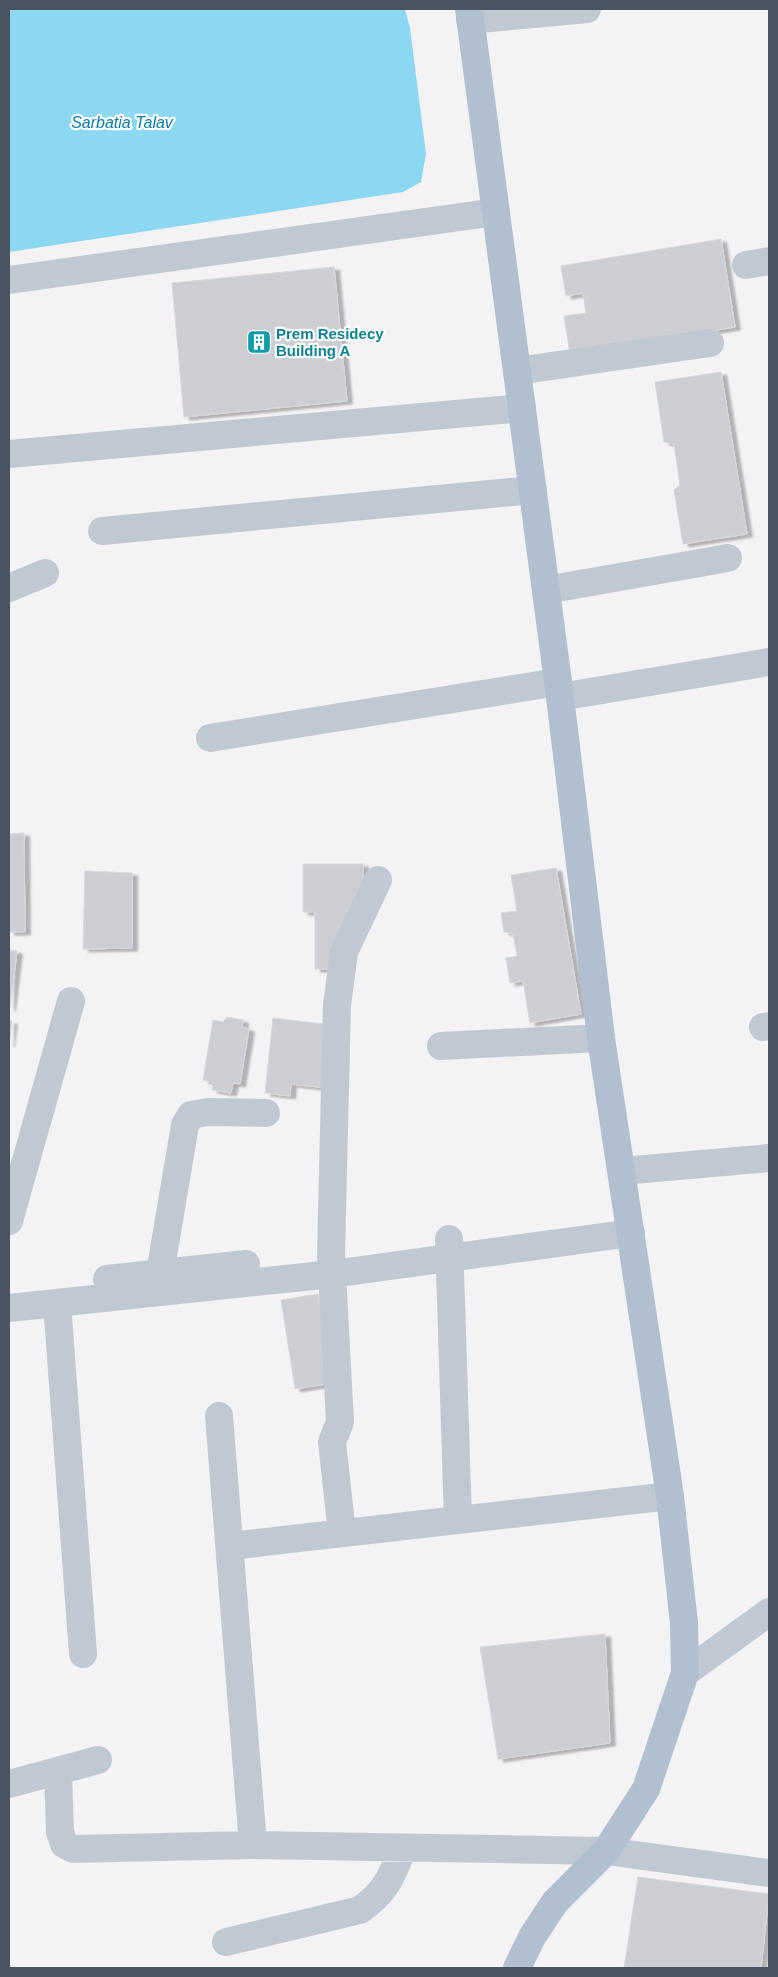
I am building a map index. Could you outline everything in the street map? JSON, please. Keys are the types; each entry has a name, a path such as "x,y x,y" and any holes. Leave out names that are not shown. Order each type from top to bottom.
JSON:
{"main road":[{"path":"469,14 559,690 601,1038 670,1496 684,1623 685,1673 646,1789 606,1851 555,1902 532,1937 517,1968"}],"street":[{"path":"469,14 587,9"},
{"path":"9,280 496,212"},
{"path":"517,371 710,343"},
{"path":"9,454 522,408"},
{"path":"102,531 533,490"},
{"path":"546,590 728,558"},
{"path":"9,588 45,572"},
{"path":"210,738 769,662"},
{"path":"342,1533 332,1442 340,1422 332,1265 337,1005 344,952 378,880"},
{"path":"9,1221 71,1001"},
{"path":"440,1046 601,1038"},
{"path":"158,1283 185,1125 192,1115 208,1112 266,1113"},
{"path":"622,1172 769,1158"},
{"path":"9,1291 158,1283 332,1265 630,1224"},
{"path":"449,1248 458,1520"},
{"path":"9,1308 57,1303 158,1283"},
{"path":"57,1303 83,1654"},
{"path":"219,1416 253,1845"},
{"path":"230,1546 670,1496"},
{"path":"685,1673 769,1612"},
{"path":"9,1784 98,1760"},
{"path":"58,1771 60,1832 64,1844 73,1849 253,1845 606,1851 769,1873"},
{"path":"226,1942 360,1910 376,1899 390,1880 403,1848"}],"water":[{"name":"Sarbatia Talav","path":"9,9 405,9 410,28 426,154 421,182 403,192 9,252"}],"building":[{"path":"721,239 735,327 570,354 564,316 586,313 583,293 566,296 561,266"},
{"name":"Prem Residecy Building A","path":"334,267 347,401 184,417 172,283"},
{"path":"721,372 747,534 683,544 674,490 680,485 674,444 664,442 655,382"},
{"path":"24,833 25,932 9,932 9,834"},
{"path":"303,864 363,864 363,909 348,909 348,941 336,969 315,969 315,912 303,912"},
{"path":"556,868 581,1014 530,1023 523,981 510,983 506,958 517,956 513,934 504,932 501,913 517,911 511,875"},
{"path":"85,871 132,873 132,948 83,949"},
{"path":"9,950 17,951 10,1008 9,1008"},
{"path":"227,1017 243,1020 242,1027 249,1029 240,1084 233,1083 231,1093 212,1090 213,1082 203,1080 213,1020 223,1022"},
{"path":"273,1018 332,1025 326,1088 291,1084 290,1096 265,1093"},
{"path":"9,1021 12,1021 9,1044"},
{"path":"318,1294 332,1383 295,1389 281,1300"},
{"path":"605,1634 610,1743 498,1759 480,1647"},
{"path":"638,1877 769,1894 761,1968 624,1968"}],"place":[{"name":"Prem Residecy Building A","path":"259,342"}]}
